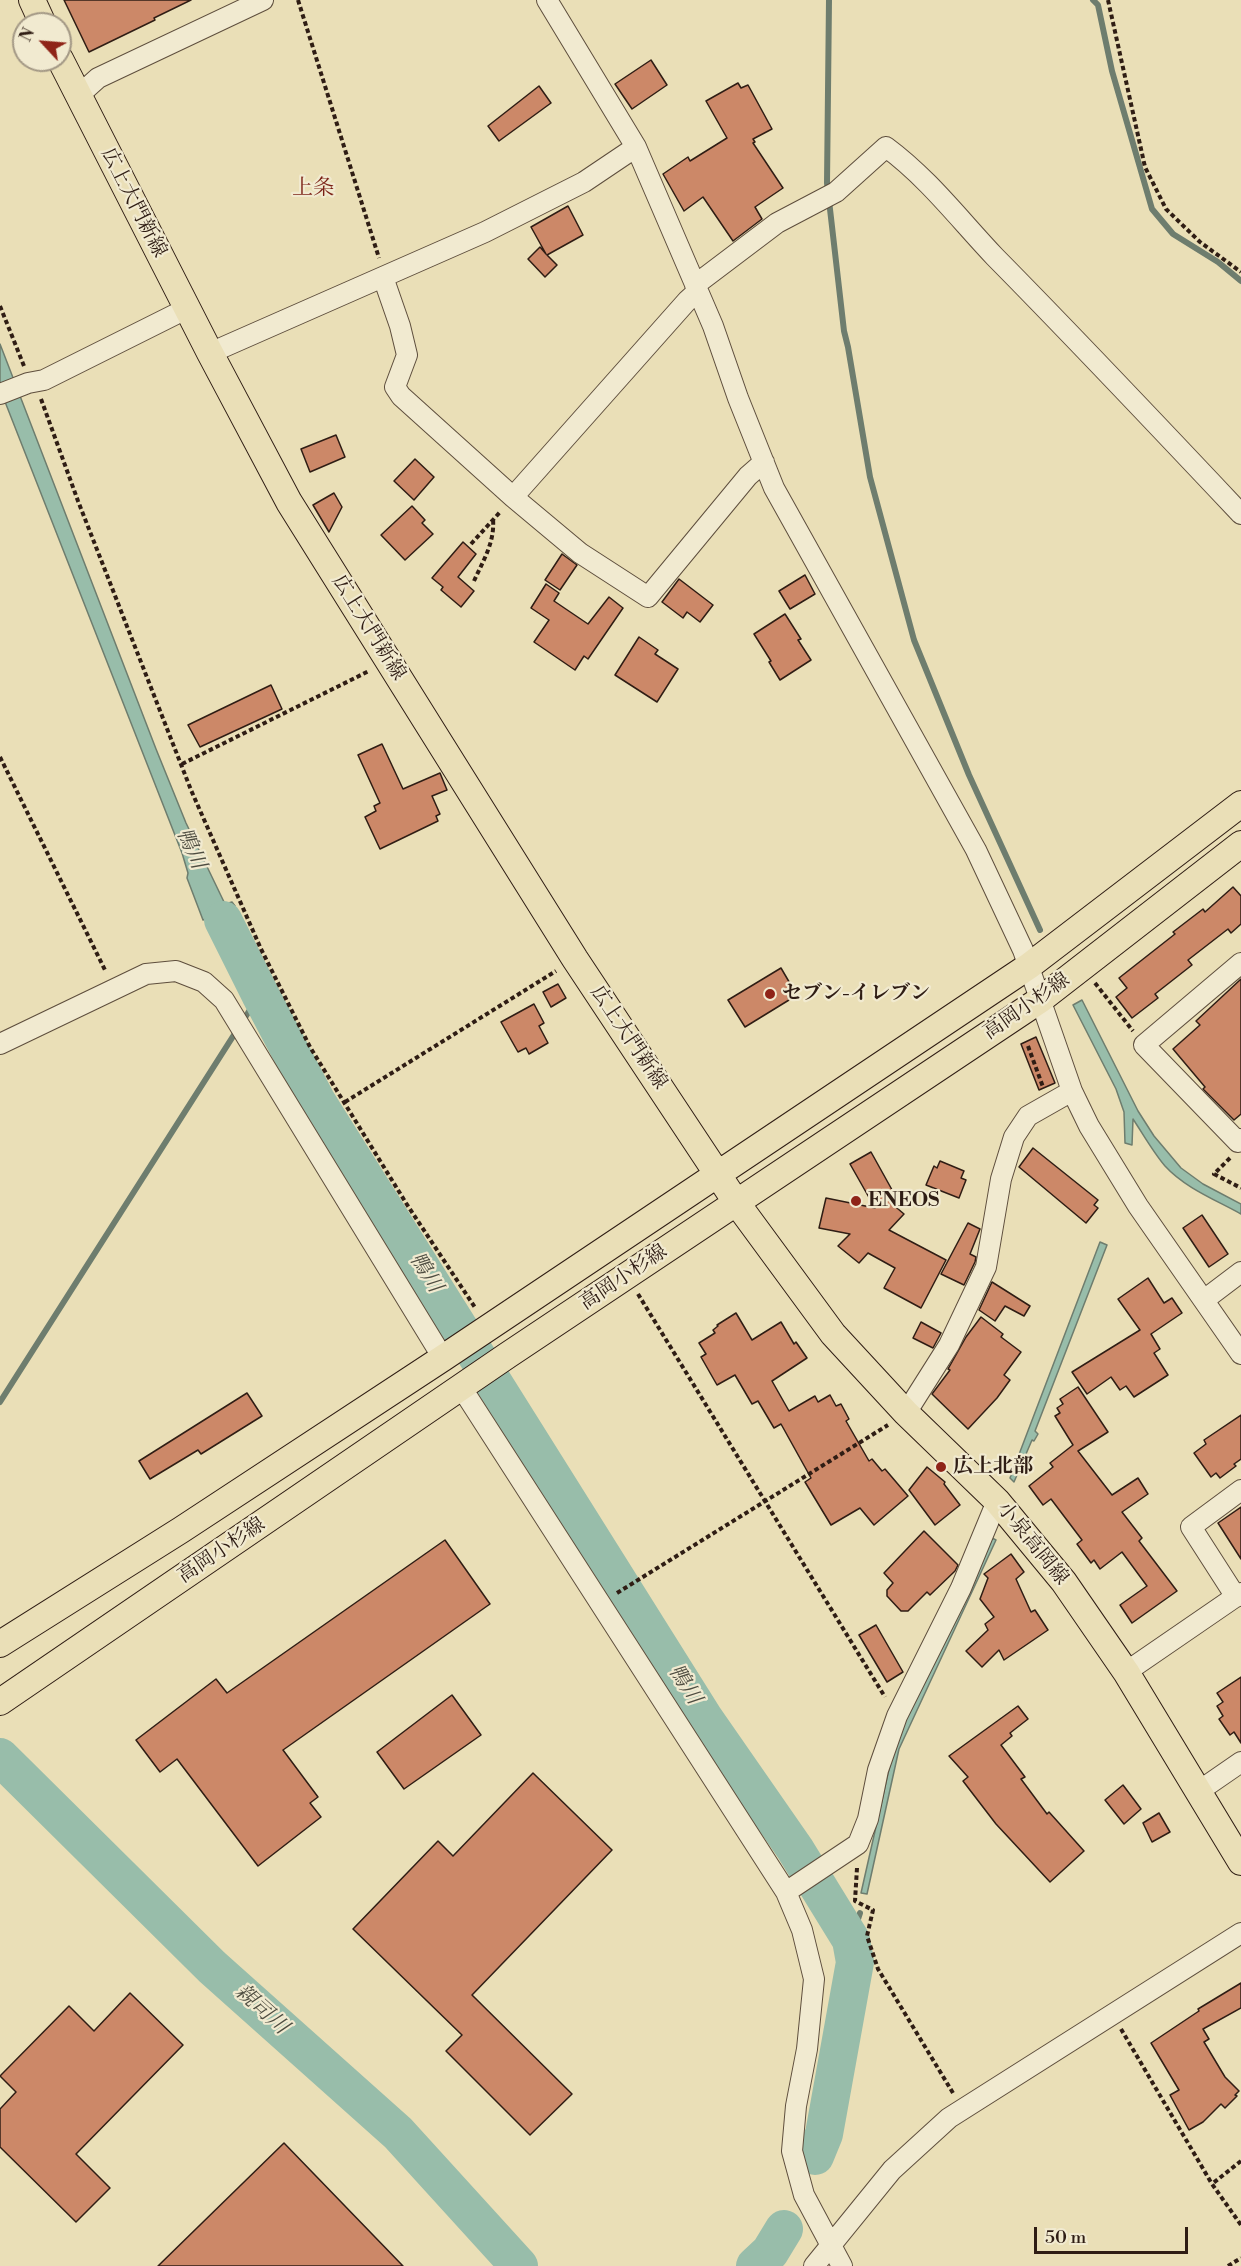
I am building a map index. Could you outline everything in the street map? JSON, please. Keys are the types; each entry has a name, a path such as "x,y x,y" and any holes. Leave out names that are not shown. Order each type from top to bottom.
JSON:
{"main road":[{"name":"広上大門新線","path":"66,72 289,502 575,959 717,1173"},
{"name":"高岡小杉線","path":"0,1644 181,1530 488,1328 1029,966 1241,804"},
{"name":"高岡小杉線","path":"0,1702 508,1355 1040,1000 1241,844"},
{"name":"小泉高岡線","path":"717,1173 833,1334 906,1413 997,1501 1065,1582 1126,1672 1241,1862"}],"street":[{"path":"78,96 98,78 263,0"},
{"path":"547,0 636,147 697,288 780,498 976,850 1029,966 1072,1091 1089,1126 1119,1176 1241,1354"},
{"path":"210,353 486,232 584,182 636,147"},
{"path":"513,497 697,288 777,223 836,192 886,147 908,163 928,183 964,225 1241,514"},
{"path":"385,276 407,355 394,387 401,396 513,497 580,553 648,597 748,476 764,462"},
{"path":"0,394 44,380 188,308"},
{"path":"1241,963 1144,1045 1238,1142 1241,1139"},
{"path":"0,1044 146,974 176,971 204,982 224,1000 448,1354"},
{"path":"906,1413 949,1345 986,1267 1001,1179 1014,1137 1028,1116 1072,1091"},
{"path":"1204,1299 1241,1272"},
{"path":"466,1384 600,1603 791,1889 814,1979 807,2049 796,2106 792,2151 804,2195 842,2266"},
{"path":"1126,1672 1238,1595 1191,1527 1241,1490"},
{"path":"791,1889 858,1844 868,1820 878,1770 897,1716 961,1588 997,1501"},
{"path":"1199,1791 1241,1762"},
{"path":"814,2266 892,2170 949,2118 1241,1933"}],"path":[{"path":"298,0 385,276"},
{"path":"1108,0 1145,167 1166,209 1200,242 1241,272"},
{"path":"0,306 30,383 37,388 78,501 182,764 261,949 310,1047 406,1203 488,1328"},
{"path":"471,544 513,497"},
{"path":"474,581 491,544 494,519"},
{"path":"182,764 388,661"},
{"path":"0,757 114,989"},
{"path":"345,1102 575,959"},
{"path":"1091,978 1144,1045"},
{"path":"1029,1046 1044,1090"},
{"path":"627,1276 897,1716"},
{"path":"600,1603 906,1413"},
{"path":"858,1844 855,1901 873,1910 867,1936 878,1969 963,2108"},
{"path":"1112,2014 1212,2184 1241,2225"},
{"path":"1212,2184 1241,2161"},
{"path":"1228,2266 1241,2258"}],"water":[{"path":"0,344 186,823 225,904 232,902 235,906 229,910 254,961 236,969 212,917 203,920 187,878 188,873 182,853 0,389"},
{"path":"1082,1000 1138,1111 1154,1136 1181,1168 1203,1184 1241,1204 1241,1214 1191,1187 1173,1174 1156,1155 1133,1119 1132,1145 1125,1143 1124,1112 1116,1089 1073,1005"},
{"path":"1100,1242 1107,1245 1035,1431 1038,1434 1034,1441 1032,1440 1014,1482 1010,1478"},
{"path":"990,1537 996,1540 899,1749 867,1894 861,1893 892,1756 903,1725"}],"building":[{"path":"64,0 191,0 89,52 72,17 72,12 70,12"},
{"path":"651,60 667,85 632,109 615,84"},
{"path":"738,83 741,88 748,85 772,129 753,139 755,142 753,143 783,188 755,207 762,219 733,241 703,197 684,211 663,174 688,157 690,161 727,138 706,101"},
{"path":"539,86 551,103 499,141 488,126"},
{"path":"568,206 583,235 547,255 557,265 545,277 528,259 540,247 546,254 531,227"},
{"path":"336,435 345,457 310,472 301,449"},
{"path":"415,459 434,477 414,500 394,481"},
{"path":"334,493 342,507 329,532 313,505"},
{"path":"412,506 425,520 422,523 433,534 405,560 381,535"},
{"path":"463,542 476,554 458,577 474,591 461,607 441,590 443,587 432,578"},
{"path":"562,554 577,565 560,590 545,580"},
{"path":"805,575 815,594 790,609 779,591"},
{"path":"679,579 713,605 700,622 687,612 683,618 662,602"},
{"path":"546,584 559,593 554,601 588,624 609,597 623,608 588,659 584,656 575,670 534,642 549,620 531,608"},
{"path":"785,614 811,660 780,680 754,634"},
{"path":"639,637 658,650 655,654 678,669 657,702 615,675"},
{"path":"271,685 282,709 200,747 188,725"},
{"path":"382,744 403,789 440,773 447,790 432,796 440,814 436,816 438,821 380,849 365,817 376,811 374,806 380,803 358,755"},
{"path":"1233,887 1241,896 1241,924 1231,933 1228,929 1188,960 1192,965 1155,994 1158,998 1132,1018 1116,997 1127,988 1119,978 1175,934 1173,932 1203,909 1205,912"},
{"path":"781,968 795,992 788,997 789,1000 745,1027 728,1000"},
{"path":"1241,979 1241,1114 1234,1120 1203,1089 1205,1087 1173,1049 1200,1025 1196,1021"},
{"path":"558,984 566,998 551,1007 543,992"},
{"path":"534,1004 544,1023 539,1026 548,1043 529,1054 526,1048 518,1052 501,1022"},
{"path":"1036,1037 1055,1083 1039,1090 1021,1044"},
{"path":"1033,1148 1098,1200 1094,1205 1098,1208 1086,1223 1019,1167"},
{"path":"871,1152 896,1197 891,1203 904,1214 889,1230 946,1260 921,1308 884,1288 895,1268 868,1253 859,1263 838,1246 850,1234 819,1228 826,1198 875,1208 850,1164"},
{"path":"940,1161 964,1171 961,1178 966,1180 959,1198 926,1185 934,1166 937,1168"},
{"path":"1202,1215 1228,1254 1209,1267 1183,1228"},
{"path":"968,1223 980,1229 970,1254 976,1257 975,1262 964,1285 941,1274"},
{"path":"1148,1278 1164,1303 1172,1298 1182,1313 1151,1334 1160,1349 1154,1353 1168,1375 1134,1397 1126,1386 1120,1390 1111,1377 1087,1394 1072,1372 1140,1330 1118,1299"},
{"path":"992,1282 1030,1306 1024,1316 1005,1306 995,1321 979,1310"},
{"path":"736,1313 752,1340 781,1322 794,1344 796,1342 807,1358 772,1381 789,1411 815,1396 818,1402 830,1395 836,1406 841,1404 849,1419 846,1421 869,1461 872,1459 882,1471 885,1469 908,1496 874,1525 860,1508 831,1525 805,1482 811,1478 781,1424 774,1428 758,1401 752,1404 735,1375 717,1385 701,1357 706,1354 699,1343 715,1333 713,1330 717,1325"},
{"path":"981,1317 1003,1334 1001,1337 1021,1352 1004,1375 1010,1380 997,1398 968,1429 932,1394 950,1370 948,1369 966,1337"},
{"path":"921,1322 941,1333 933,1348 913,1338"},
{"path":"1078,1387 1108,1432 1078,1451 1112,1495 1138,1478 1148,1494 1122,1512 1142,1538 1139,1541 1177,1591 1132,1623 1120,1605 1147,1586 1122,1552 1100,1569 1094,1560 1091,1563 1077,1544 1082,1540 1051,1499 1043,1505 1029,1486 1053,1467 1050,1463 1073,1445 1055,1416 1060,1413 1057,1408 1063,1404 1060,1399"},
{"path":"247,1393 262,1416 201,1454 198,1450 150,1479 139,1461"},
{"path":"1241,1415 1241,1459 1234,1464 1236,1466 1220,1478 1216,1473 1211,1477 1194,1453 1206,1444 1204,1440"},
{"path":"927,1467 945,1482 944,1484 960,1505 935,1525 909,1490"},
{"path":"1241,1507 1241,1559 1218,1523"},
{"path":"924,1531 958,1565 955,1571 930,1595 927,1592 908,1611 901,1611 887,1596 887,1590 893,1583 884,1573"},
{"path":"445,1540 490,1604 283,1750 318,1797 310,1803 321,1817 258,1866 177,1759 160,1772 136,1740 216,1679 227,1693"},
{"path":"1011,1554 1024,1572 1016,1579 1031,1612 1035,1610 1048,1630 1004,1660 999,1650 982,1667 966,1651 988,1630 985,1624 994,1617 980,1599 988,1578 984,1574"},
{"path":"876,1625 903,1672 887,1682 859,1635"},
{"path":"1241,1677 1241,1743 1234,1732 1230,1735 1219,1719 1223,1716 1217,1706 1223,1702 1217,1693"},
{"path":"452,1695 481,1735 404,1789 377,1752"},
{"path":"1018,1706 1028,1719 1010,1733 1012,1736 1001,1745 1025,1777 1021,1779 1047,1814 1049,1812 1084,1851 1050,1882 996,1824 963,1781 968,1777 949,1756"},
{"path":"533,1773 612,1850 472,1995 572,2094 530,2135 446,2051 462,2035 353,1929 438,1841 453,1856"},
{"path":"1123,1785 1141,1809 1124,1824 1105,1800"},
{"path":"1159,1813 1170,1832 1152,1842 1143,1823"},
{"path":"1241,1983 1241,2008 1203,2029 1209,2039 1204,2042 1225,2077 1239,2091 1225,2108 1221,2104 1203,2122 1189,2130 1170,2095 1179,2090 1151,2043 1199,2011 1198,2009"},
{"path":"130,1993 183,2045 76,2154 110,2188 76,2222 0,2147 0,2109 16,2092 0,2076 69,2006 94,2031"},
{"path":"284,2143 403,2266 158,2266"}],"waterway":[{"path":"829,0 827,183 844,331 870,477 914,640 969,775 1040,930"},
{"path":"1093,0 1098,5 1112,71 1152,209 1173,234 1218,262 1241,281"},
{"name":"鴨川","path":"223,920 316,1100 704,1718 795,1849 851,1940 855,1962 824,2134 815,2156"},
{"path":"0,1402 260,994"},
{"name":"親司川","path":"0,1757 212,1967 398,2133 519,2266"},
{"path":"851,1940 860,1913"},
{"name":"鴨川","path":"755,2266 770,2252 784,2229"}],"place":[{"name":"セブン-イレブン","path":"770,994"},
{"name":"ENEOS","path":"856,1201"},
{"name":"広上北部","path":"941,1467"}],"district":[{"name":"上条","path":"313,189"}]}
